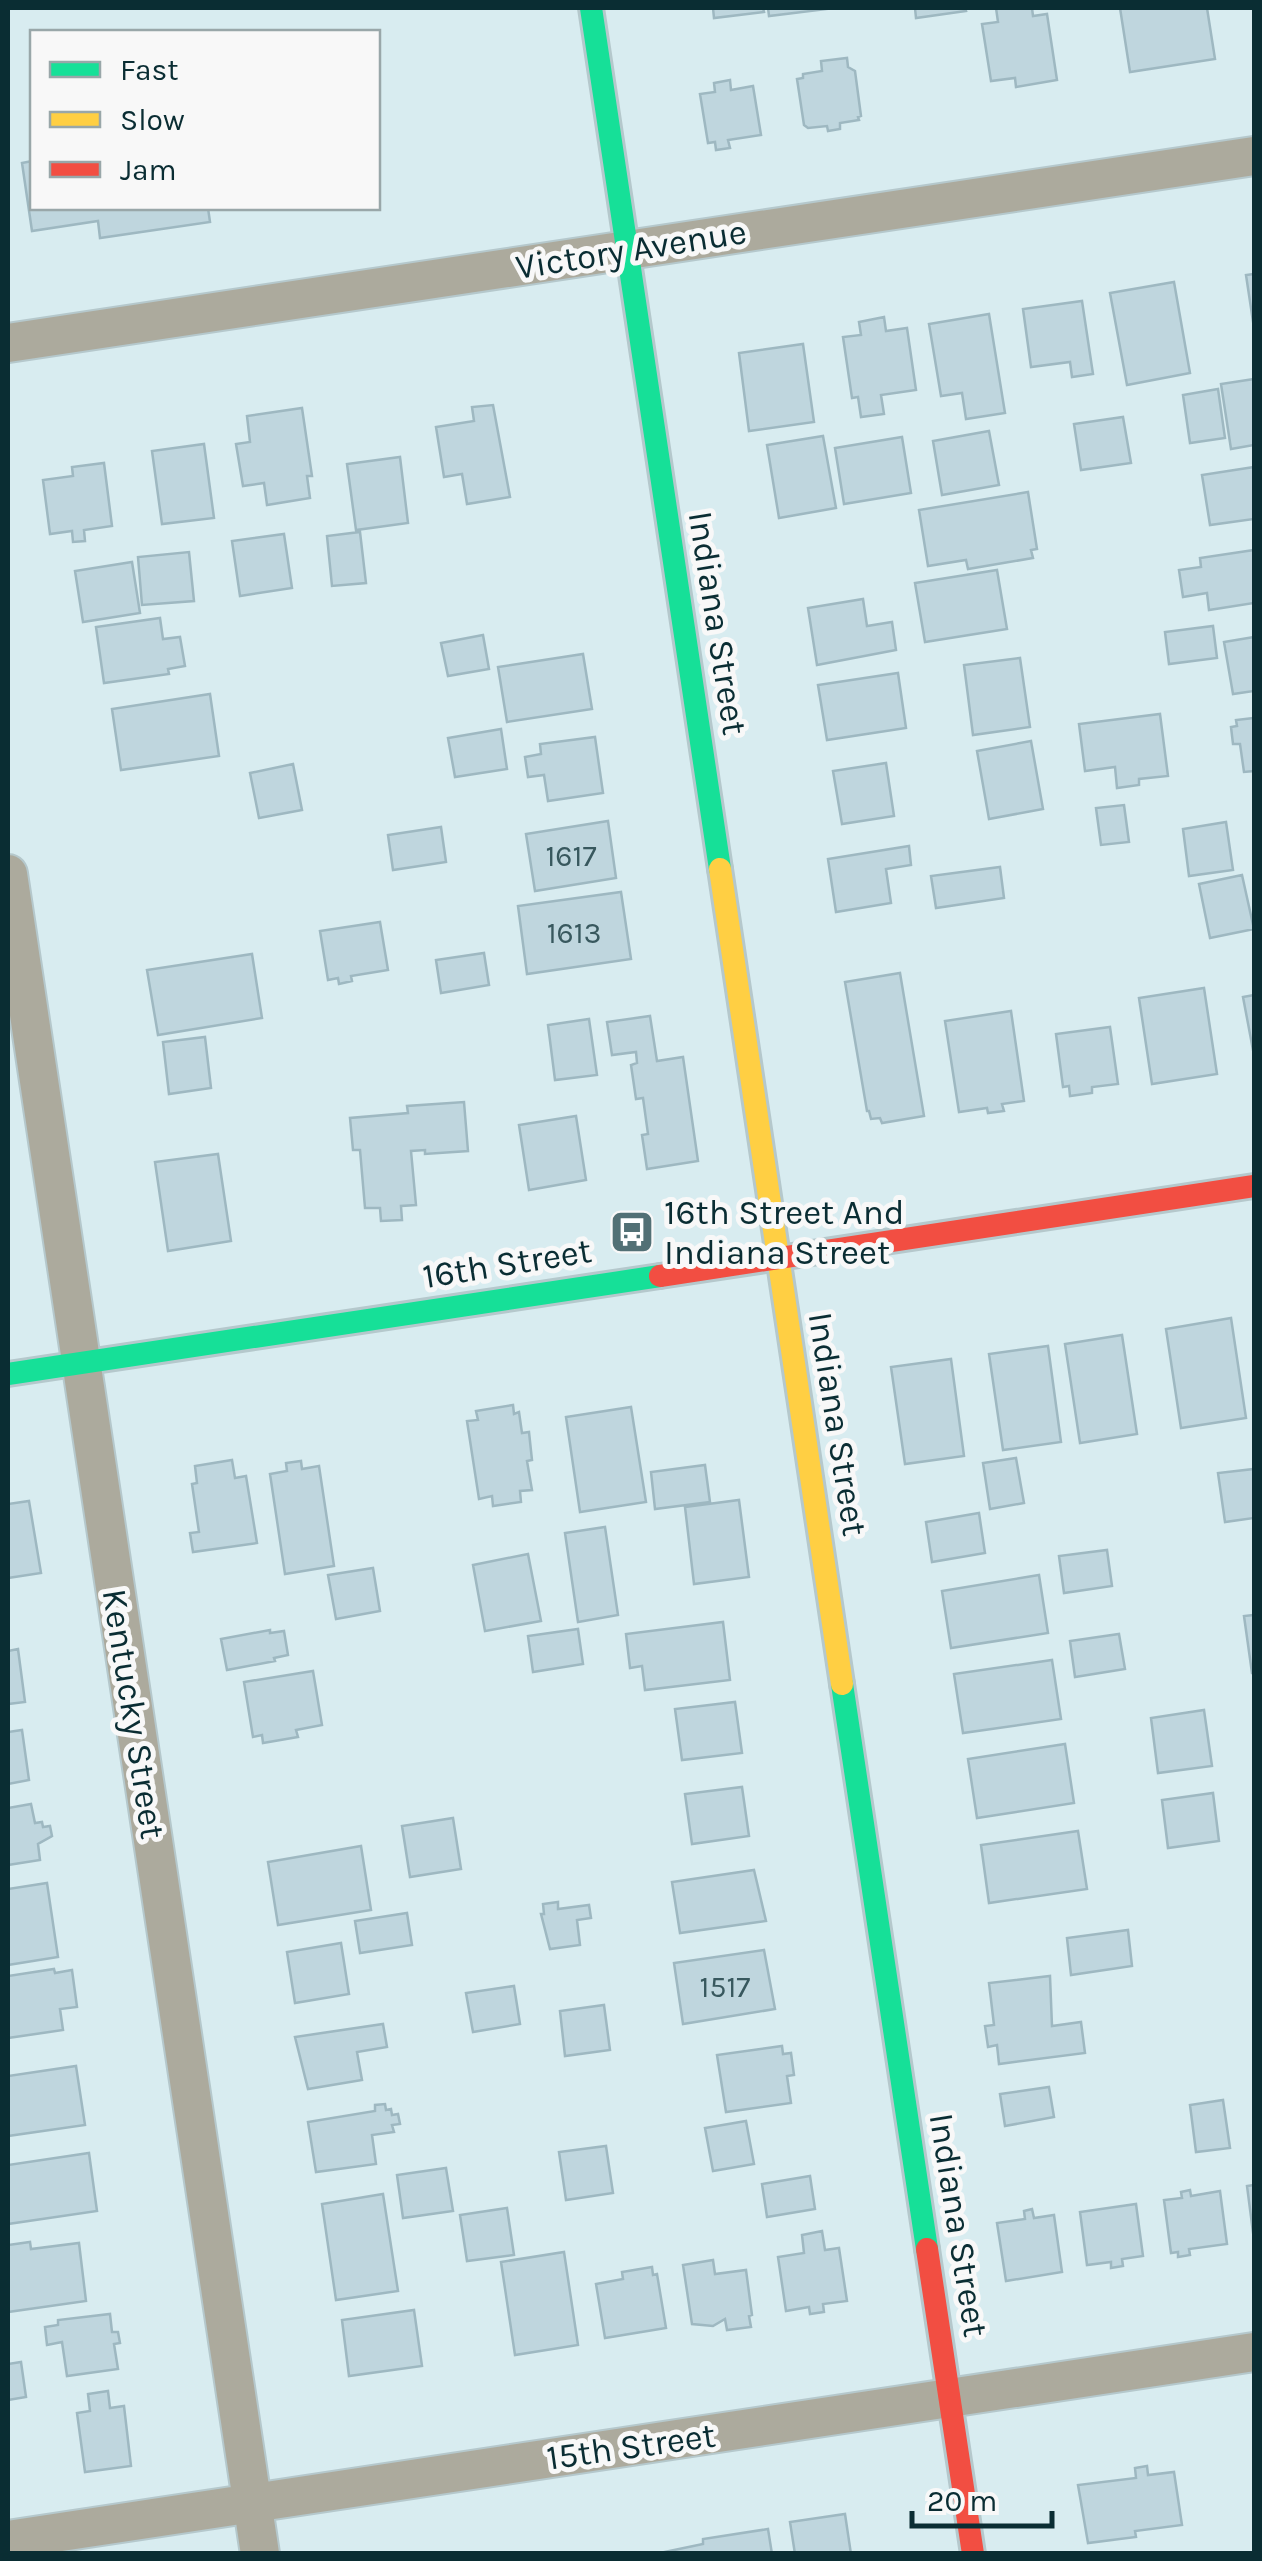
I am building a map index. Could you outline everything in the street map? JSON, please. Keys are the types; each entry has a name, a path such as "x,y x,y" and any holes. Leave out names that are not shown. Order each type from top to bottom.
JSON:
{"street":[{"name":"Indiana Street","path":"591,8 973,2554"},
{"name":"Victory Avenue","path":"8,343 1254,156"},
{"name":"Kentucky Street","path":"8,874 260,2554"},
{"name":"16th Street","path":"8,1374 1254,1186"},
{"name":"15th Street","path":"8,2540 1254,2352"}],"building":[{"path":"713,8 763,8 764,12 714,18"},
{"path":"768,8 827,8 827,9 769,16"},
{"path":"915,8 965,8 966,11 916,18"},
{"path":"996,8 1032,8 1033,16 1047,14 1057,80 1016,87 1015,78 991,81 982,24 998,22"},
{"path":"1120,8 1207,8 1215,59 1130,72"},
{"path":"847,58 848,67 855,71 859,120 840,123 840,129 828,131 827,126 808,128 804,125 797,79 822,71 821,61"},
{"path":"730,80 731,90 753,86 761,135 728,140 730,148 716,150 715,142 708,143 700,94 715,92 714,83"},
{"path":"30,161 30,210 208,210 210,222 100,238 98,221 32,231 22,163"},
{"path":"1254,274 1254,328 1246,275"},
{"path":"1174,282 1190,373 1127,385 1110,293"},
{"path":"1082,301 1093,374 1072,377 1070,362 1031,367 1023,309"},
{"path":"989,314 1005,413 966,419 962,393 941,396 929,324"},
{"path":"884,317 886,331 907,328 916,390 881,395 884,414 861,417 858,397 852,398 843,337 861,335 859,322"},
{"path":"803,344 814,422 749,431 739,353"},
{"path":"1254,379 1254,445 1231,449 1221,384"},
{"path":"1218,389 1225,438 1190,443 1183,395"},
{"path":"493,405 510,497 467,504 462,474 444,477 436,427 474,421 472,407"},
{"path":"302,408 312,476 307,476 310,498 267,505 264,483 243,486 236,444 250,442 247,416"},
{"path":"1123,417 1131,463 1081,470 1074,424"},
{"path":"989,431 999,485 942,495 933,441"},
{"path":"823,436 836,508 779,518 767,445"},
{"path":"902,437 911,493 844,504 835,448"},
{"path":"204,444 214,518 162,524 152,451"},
{"path":"400,457 408,523 356,530 347,464"},
{"path":"104,463 112,526 84,530 85,541 73,542 72,531 50,534 43,480 73,476 72,467"},
{"path":"1254,467 1254,519 1210,525 1202,475"},
{"path":"1028,492 1037,549 1031,550 1033,558 968,569 966,560 928,566 919,510"},
{"path":"360,532 366,583 332,586 327,536"},
{"path":"284,534 292,588 240,596 232,541"},
{"path":"1254,550 1254,603 1209,610 1207,593 1183,597 1179,570 1201,567 1200,558"},
{"path":"189,552 194,601 142,605 138,557"},
{"path":"132,562 140,613 83,622 75,571"},
{"path":"997,570 1007,629 925,642 915,583"},
{"path":"863,599 867,626 892,622 896,650 817,665 808,608"},
{"path":"160,618 163,639 180,637 185,666 168,669 169,674 104,683 96,627"},
{"path":"1213,626 1217,658 1169,664 1165,632"},
{"path":"483,635 489,669 448,676 441,643"},
{"path":"1254,637 1254,691 1233,694 1224,642"},
{"path":"583,654 592,709 507,722 498,667"},
{"path":"1020,658 1030,727 973,735 964,665"},
{"path":"898,673 906,728 827,740 818,685"},
{"path":"210,694 219,756 121,770 112,709"},
{"path":"1160,714 1168,776 1139,779 1139,785 1117,788 1115,767 1085,771 1079,724"},
{"path":"1254,718 1254,771 1244,772 1240,744 1233,744 1231,727 1237,726 1236,720"},
{"path":"501,729 507,769 455,777 448,738"},
{"path":"595,737 603,793 548,801 544,775 528,777 525,757 541,754 540,744"},
{"path":"1031,741 1043,809 989,819 977,751"},
{"path":"886,763 894,816 842,824 833,771"},
{"path":"293,764 302,810 259,818 250,773"},
{"path":"1124,805 1129,842 1101,845 1096,808"},
{"path":"608,821 616,878 535,891 526,834"},
{"path":"1226,822 1233,870 1189,876 1183,829"},
{"path":"441,827 446,862 393,870 388,835"},
{"path":"909,846 911,865 886,869 891,903 836,912 828,859"},
{"path":"1000,867 1004,898 936,908 931,876"},
{"path":"1242,875 1254,929 1210,938 1199,884"},
{"path":"621,892 631,959 527,974 518,906"},
{"path":"380,922 388,970 351,976 352,981 339,984 338,978 328,980 320,931"},
{"path":"484,953 489,985 441,993 436,960"},
{"path":"252,954 262,1018 158,1035 147,970"},
{"path":"900,973 924,1116 882,1123 880,1118 871,1119 867,1111 845,982"},
{"path":"1204,988 1217,1074 1152,1084 1139,998"},
{"path":"1254,995 1254,1050 1253,1050 1243,997"},
{"path":"1011,1011 1024,1101 1002,1104 1004,1111 988,1113 987,1108 959,1112 945,1021"},
{"path":"650,1016 657,1061 683,1057 698,1161 647,1169 642,1135 648,1134 643,1098 636,1099 631,1065 637,1063 636,1052 612,1055 607,1022"},
{"path":"589,1019 597,1075 555,1080 548,1025"},
{"path":"1110,1027 1118,1084 1092,1087 1092,1093 1070,1096 1069,1086 1063,1087 1056,1034"},
{"path":"205,1037 211,1088 169,1094 163,1042"},
{"path":"464,1102 468,1151 411,1151 416,1205 401,1206 402,1220 381,1221 380,1208 365,1208 360,1150 353,1150 350,1118 408,1113 407,1106"},
{"path":"576,1116 586,1180 529,1190 519,1125"},
{"path":"218,1154 231,1241 168,1251 155,1162"},
{"path":"1231,1318 1246,1418 1181,1428 1166,1329"},
{"path":"1122,1335 1137,1434 1080,1443 1065,1344"},
{"path":"1048,1346 1061,1442 1003,1450 989,1354"},
{"path":"951,1359 964,1456 905,1464 891,1367"},
{"path":"513,1405 514,1414 519,1412 522,1433 529,1432 532,1460 527,1461 532,1490 520,1491 521,1502 493,1506 492,1496 479,1499 467,1421 478,1420 476,1411"},
{"path":"631,1407 646,1502 580,1512 566,1417"},
{"path":"1016,1458 1024,1503 990,1509 983,1463"},
{"path":"232,1460 235,1478 246,1476 257,1543 193,1552 190,1533 199,1532 192,1484 197,1483 195,1466"},
{"path":"301,1461 302,1469 319,1466 334,1566 285,1574 270,1474 287,1471 286,1463"},
{"path":"705,1465 710,1502 655,1509 651,1472"},
{"path":"1254,1469 1254,1518 1225,1522 1218,1473"},
{"path":"739,1500 749,1577 694,1584 685,1507"},
{"path":"29,1501 41,1573 8,1578 8,1504"},
{"path":"979,1513 985,1553 932,1562 926,1522"},
{"path":"605,1527 618,1615 578,1622 565,1533"},
{"path":"1107,1550 1112,1586 1064,1593 1059,1556"},
{"path":"528,1554 541,1621 485,1631 473,1565"},
{"path":"373,1568 380,1611 336,1619 328,1575"},
{"path":"1039,1575 1048,1633 951,1648 942,1591"},
{"path":"1254,1615 1254,1673 1252,1673 1244,1616"},
{"path":"723,1622 730,1680 645,1690 642,1666 630,1668 626,1634"},
{"path":"578,1629 583,1664 533,1672 528,1636"},
{"path":"284,1631 288,1655 227,1670 221,1639"},
{"path":"1119,1634 1125,1669 1075,1677 1070,1641"},
{"path":"18,1649 25,1702 8,1704 8,1651"},
{"path":"1052,1660 1061,1719 963,1733 954,1674"},
{"path":"313,1671 322,1725 296,1730 298,1737 263,1743 262,1735 253,1737 244,1682"},
{"path":"735,1702 742,1753 682,1760 675,1709"},
{"path":"1204,1710 1212,1766 1158,1773 1151,1718"},
{"path":"22,1730 29,1780 8,1784 8,1732"},
{"path":"1065,1744 1074,1803 977,1818 968,1759"},
{"path":"742,1787 749,1836 692,1844 685,1794"},
{"path":"1213,1793 1219,1841 1168,1848 1162,1800"},
{"path":"31,1804 35,1823 50,1826 52,1836 38,1844 40,1860 8,1865 8,1808"},
{"path":"453,1818 461,1869 410,1877 402,1826"},
{"path":"1078,1831 1087,1889 989,1903 981,1845"},
{"path":"361,1846 371,1910 278,1925 268,1862"},
{"path":"754,1870 766,1921 680,1933 672,1882"},
{"path":"47,1883 58,1957 8,1965 8,1889"},
{"path":"558,1902 558,1909 589,1905 591,1918 577,1920 580,1945 550,1949 541,1914 543,1904"},
{"path":"407,1913 412,1945 360,1953 355,1921"},
{"path":"1128,1930 1132,1966 1071,1975 1067,1938"},
{"path":"341,1943 349,1994 295,2003 287,1952"},
{"path":"764,1950 775,2009 683,2024 674,1963"},
{"path":"54,1969 55,1973 72,1970 77,2007 60,2009 63,2030 8,2038 8,1976"},
{"path":"1050,1976 1052,2026 1081,2022 1085,2053 999,2064 997,2045 988,2047 985,2026 994,2025 989,1983"},
{"path":"514,1986 520,2024 473,2032 466,1993"},
{"path":"604,2005 610,2050 565,2056 560,2011"},
{"path":"383,2024 387,2047 357,2052 362,2080 308,2089 295,2037"},
{"path":"782,2046 783,2054 791,2053 794,2075 787,2076 791,2103 726,2112 717,2055"},
{"path":"76,2066 85,2125 8,2136 8,2076"},
{"path":"1049,2087 1054,2117 1005,2126 1000,2094"},
{"path":"1223,2100 1230,2148 1196,2152 1190,2105"},
{"path":"385,2104 392,2115 398,2114 400,2124 392,2125 394,2132 372,2135 376,2164 316,2172 308,2122 375,2111 375,2105"},
{"path":"746,2121 754,2164 713,2171 705,2128"},
{"path":"606,2146 613,2193 566,2200 559,2152"},
{"path":"89,2153 97,2211 8,2224 8,2165"},
{"path":"446,2168 453,2211 403,2218 397,2175"},
{"path":"810,2176 815,2209 767,2217 762,2184"},
{"path":"1254,2185 1254,2240 1247,2186"},
{"path":"1190,2190 1191,2196 1220,2191 1227,2244 1189,2249 1190,2255 1178,2257 1178,2252 1171,2253 1164,2200 1182,2198 1181,2192"},
{"path":"383,2194 398,2291 336,2300 322,2204"},
{"path":"1136,2204 1143,2256 1122,2259 1123,2266 1111,2268 1111,2262 1087,2265 1080,2212"},
{"path":"507,2208 514,2255 467,2261 460,2215"},
{"path":"1032,2209 1034,2218 1054,2215 1062,2272 1006,2281 997,2223 1025,2219 1024,2211"},
{"path":"822,2231 825,2250 839,2248 847,2301 823,2304 824,2312 810,2314 809,2307 786,2311 778,2257 804,2253 802,2235"},
{"path":"30,2242 31,2249 79,2243 86,2301 8,2312 8,2245"},
{"path":"564,2252 578,2345 515,2355 501,2262"},
{"path":"713,2260 715,2274 746,2270 751,2327 727,2330 725,2319 713,2326 692,2324 683,2265"},
{"path":"652,2267 653,2275 657,2274 666,2328 605,2338 596,2284 623,2279 622,2272"},
{"path":"414,2310 422,2366 349,2376 342,2320"},
{"path":"110,2314 112,2332 118,2332 120,2343 114,2344 118,2369 67,2376 62,2342 47,2345 45,2327 58,2325 58,2320"},
{"path":"21,2362 26,2397 8,2400 8,2364"},
{"path":"108,2391 110,2408 124,2406 131,2466 85,2472 77,2413 90,2411 88,2394"},
{"path":"1147,2466 1148,2475 1174,2472 1182,2525 1135,2531 1136,2537 1088,2543 1078,2485 1136,2478 1135,2468"},
{"path":"845,2514 851,2554 795,2554 790,2522"},
{"path":"768,2529 772,2554 655,2554 703,2544 703,2539"}],"traffic: fast":[{"path":"591,8 720,869"},
{"path":"8,1374 660,1276"},
{"path":"842,1684 927,2249"}],"traffic: slow":[{"path":"720,869 842,1684"}],"traffic: jam":[{"path":"660,1276 1254,1186"},
{"path":"927,2249 973,2554"}],"place":[{"name":"16th Street And Indiana Street","path":"632,1232"}]}
